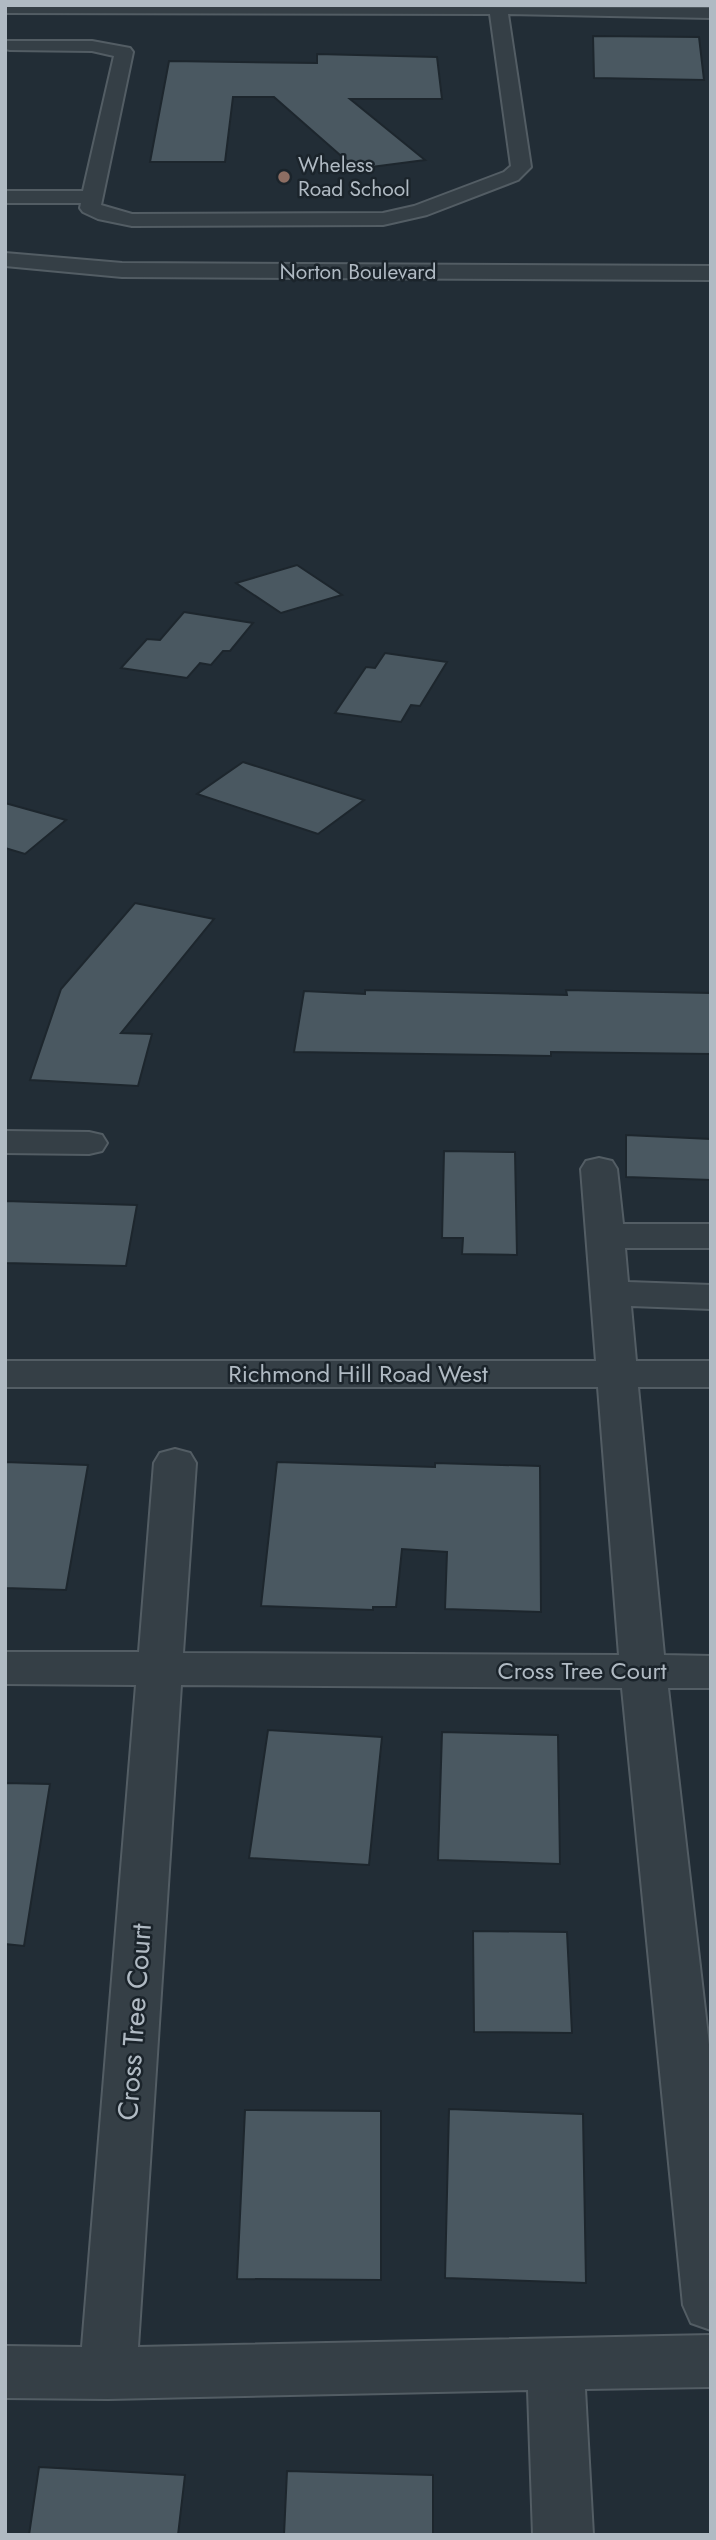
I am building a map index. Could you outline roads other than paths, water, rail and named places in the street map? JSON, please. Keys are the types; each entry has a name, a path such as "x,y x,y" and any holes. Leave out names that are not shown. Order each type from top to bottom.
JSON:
{"street":[{"path":"15,26 451,7 563,8 561,27 707,22"},
{"path":"15,26 124,52 90,208 114,219 383,219 420,211 511,177 521,167 498,9"},
{"path":"5,197 93,197"},
{"name":"Norton Boulevard","path":"5,260 135,270 711,273"},
{"path":"5,1142 89,1143"},
{"path":"599,1169 643,1671 711,2305"},
{"path":"605,1236 711,1236"},
{"path":"610,1293 711,1297"},
{"name":"Richmond Hill Road West","path":"5,1374 711,1374"},
{"name":"Cross Tree Court","path":"108,2373 175,1463"},
{"name":"Cross Tree Court","path":"5,1668 159,1671 711,1672"},
{"path":"5,2372 108,2373 711,2361"},
{"path":"555,2363 563,2535"}],"place":[{"name":"Wheless Road School","path":"284,177"}]}
